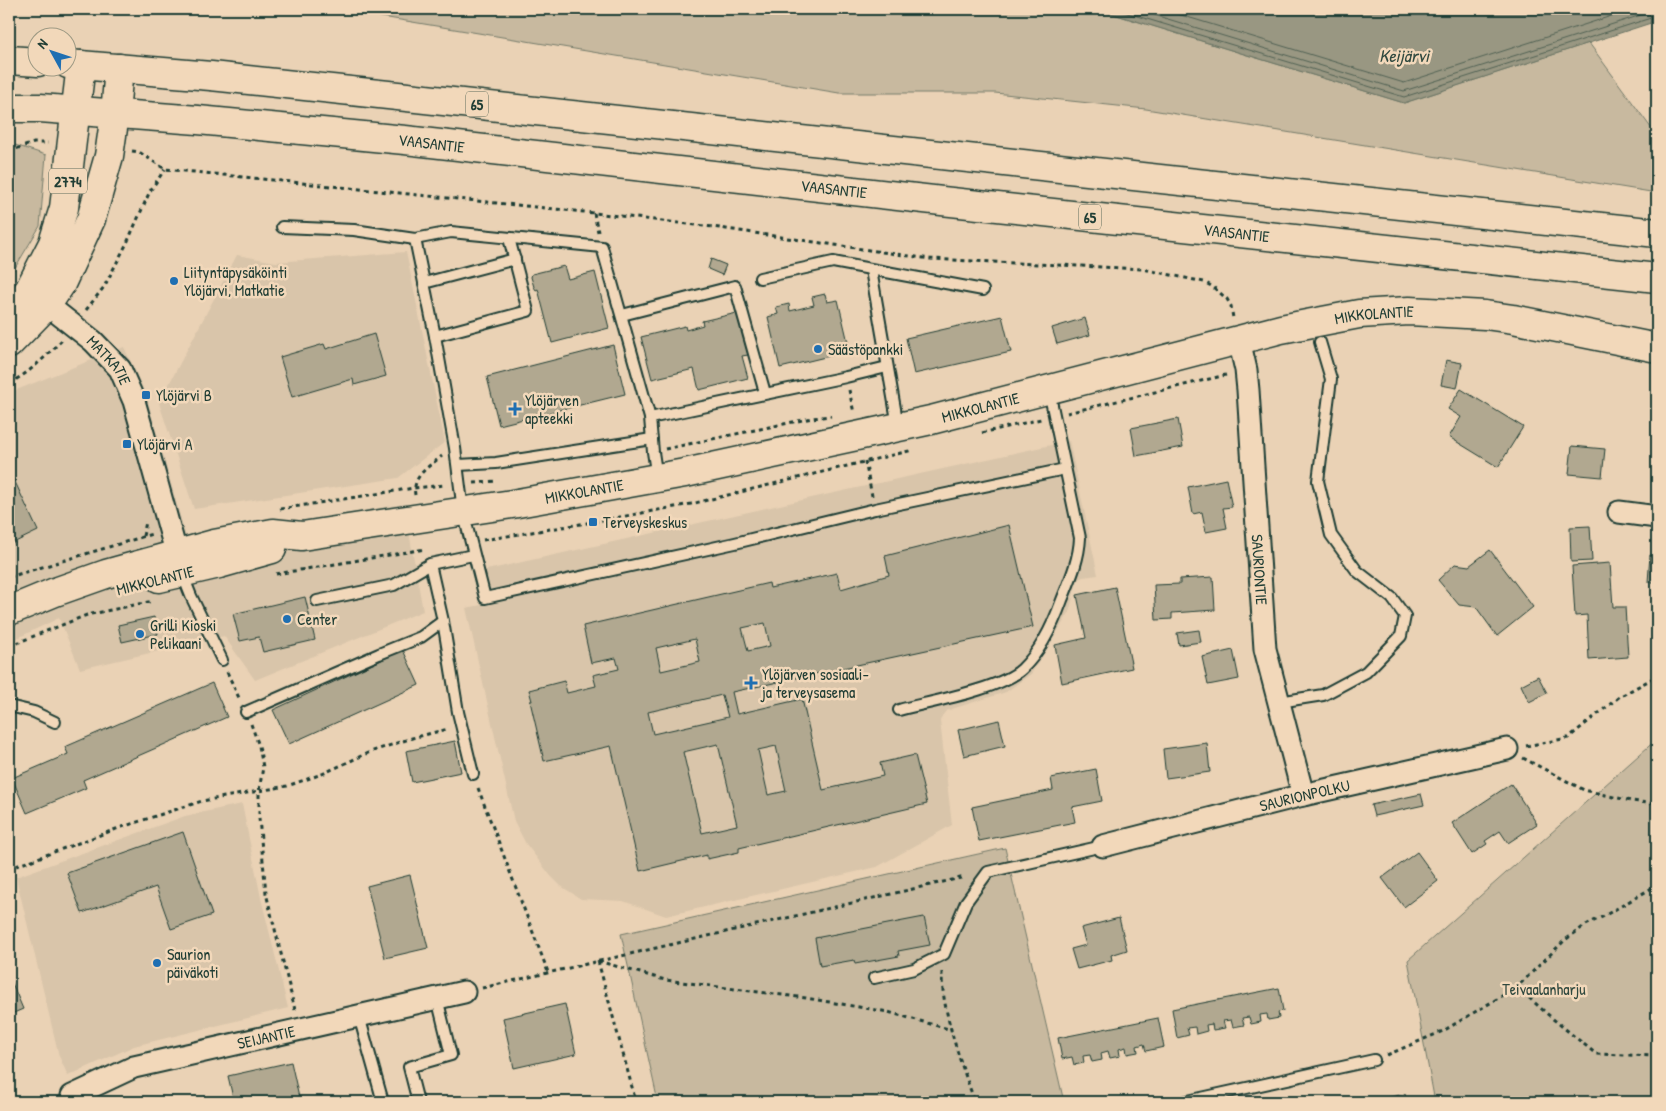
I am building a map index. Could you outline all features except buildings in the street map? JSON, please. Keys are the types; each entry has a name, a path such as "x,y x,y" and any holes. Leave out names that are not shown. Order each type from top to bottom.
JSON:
{"main road":[{"path":"9,60 28,61"},
{"name":"65","path":"78,65 407,97 1657,233"},
{"name":"2774","path":"9,314 61,284 91,219 110,147 119,68"},
{"name":"2774","path":"9,344 38,297 64,208 77,111 75,78"},
{"name":"VAASANTIE","path":"9,108 40,108 115,114 405,140 952,202 1657,278"},
{"name":"MIKKOLANTIE","path":"9,611 106,574 179,564 219,564 281,546 302,536 512,504 655,465 896,416 1049,390 1240,328 1281,329 1359,314 1432,311 1513,318 1657,348"},
{"name":"MIKKOLANTIE","path":"9,629 179,564"}],"street":[{"name":"MATKATIE","path":"38,297 74,325 120,369 134,402 171,529 179,564"},
{"name":"SAURIONTIE","path":"1240,328 1246,370 1265,649 1303,795"},
{"path":"1619,512 1657,517"},
{"name":"SAURIONPOLKU","path":"1103,846 1303,795 1507,750"},
{"name":"SEIJANTIE","path":"70,1100 134,1067 464,992"}],"lane":[{"path":"282,228 354,230 416,239 451,232 602,247 650,418 655,465"},
{"path":"435,336 528,311 509,238"},
{"path":"416,239 458,465 463,511 485,598 735,543 875,509 1065,469"},
{"path":"424,283 514,259"},
{"path":"760,278 833,262 983,290"},
{"path":"871,270 896,416"},
{"path":"622,315 735,286 765,393"},
{"path":"1279,702 1323,695 1366,672 1401,636 1405,616 1392,598 1357,571 1331,535 1318,481 1331,379 1320,342"},
{"path":"650,418 846,377 887,366"},
{"path":"899,710 992,686 1020,671 1037,651 1059,609 1080,550 1080,538 1049,390"},
{"path":"458,465 496,463 652,439"},
{"path":"317,601 394,585 430,564 473,555"},
{"path":"179,564 191,596 222,660"},
{"path":"430,564 443,621 461,725 473,774"},
{"path":"246,712 421,636 443,621"},
{"path":"9,706 34,712 55,722"},
{"path":"874,978 914,969 944,954 966,902 988,872 1103,846"},
{"path":"418,1102 409,1067 451,1055 437,998"},
{"path":"360,1016 383,1102"},
{"path":"1183,1102 1374,1060"}],"path":[{"path":"9,151 34,143 72,144"},
{"path":"110,147 139,152 165,170 603,214 713,227 930,259 1143,270 1204,282 1213,287 1227,299 1231,306 1233,319 1240,328"},
{"path":"9,383 42,360 63,339 104,288 150,191 165,170"},
{"path":"981,433 1246,370"},
{"path":"846,414 896,416"},
{"path":"655,465 812,418 837,415"},
{"path":"470,542 691,504 918,448"},
{"path":"865,462 875,509"},
{"path":"276,509 414,488 498,480"},
{"path":"307,569 434,548"},
{"path":"222,660 259,746 262,767 259,791 259,818 266,892 300,1029"},
{"path":"1507,750 1568,738 1619,697 1657,676"},
{"path":"9,870 119,828 202,801 286,786 322,774 370,752 461,725"},
{"path":"1507,750 1584,790 1631,801 1657,804"},
{"path":"473,774 548,972"},
{"path":"464,992 988,872"},
{"path":"1374,1060 1443,1031 1517,987 1565,940 1586,925 1657,884"},
{"path":"944,954 941,973 943,994 952,1030 975,1102"},
{"path":"598,960 665,980 806,998 888,1012 952,1030"},
{"path":"598,960 636,1102"},
{"path":"1517,987 1596,1054 1657,1056"}],"shaded area":[{"path":"406,252 445,442 398,478 194,509 159,403 237,255 276,262"},
{"path":"124,347 146,395 187,540 404,504 423,611 255,680 224,636 80,669 59,618 9,642 9,393"},
{"name":"Ylöjärven sosiaali- ja terveysasema","path":"1069,441 1098,575 1079,579 1069,613 1031,674 1006,692 946,711 942,716 940,721 952,825 877,867 666,916 623,901 581,899 561,886 550,875 526,844 514,821 466,608 481,605 473,573"},
{"name":"Saurion päiväkoti","path":"242,804 261,898 288,1008 134,1046 68,1076 59,1056 16,877 185,816"}],"green space":[{"path":"342,9 1097,9 1404,103 1589,43 1657,136 1657,193 1146,109 995,93 839,93"},
{"path":"9,143 46,155 40,226 9,278"},
{"name":"Teivaalanharju","path":"1657,739 1657,1102 1435,1102 1408,960"},
{"path":"1005,848 1064,1102 658,1102 621,934"}],"water":[{"name":"Keijärvi","path":"1097,9 1657,9 1657,21 1404,103"}],"place":[{"name":"Liityntäpysäköinti Ylöjärvi, Matkatie","path":"174,281"},
{"name":"Säästöpankki","path":"818,349"},
{"name":"Ylöjärvi B","path":"146,395"},
{"name":"Ylöjärven apteekki","path":"515,409"},
{"name":"Ylöjärvi A","path":"127,444"},
{"name":"Terveyskeskus","path":"593,522"},
{"name":"Center","path":"287,619"},
{"name":"Grilli Kioski Pelikaani","path":"140,634"},
{"name":"Ylöjärven sosiaali- ja terveysasema","path":"751,683"},
{"name":"Saurion päiväkoti","path":"157,963"}]}
